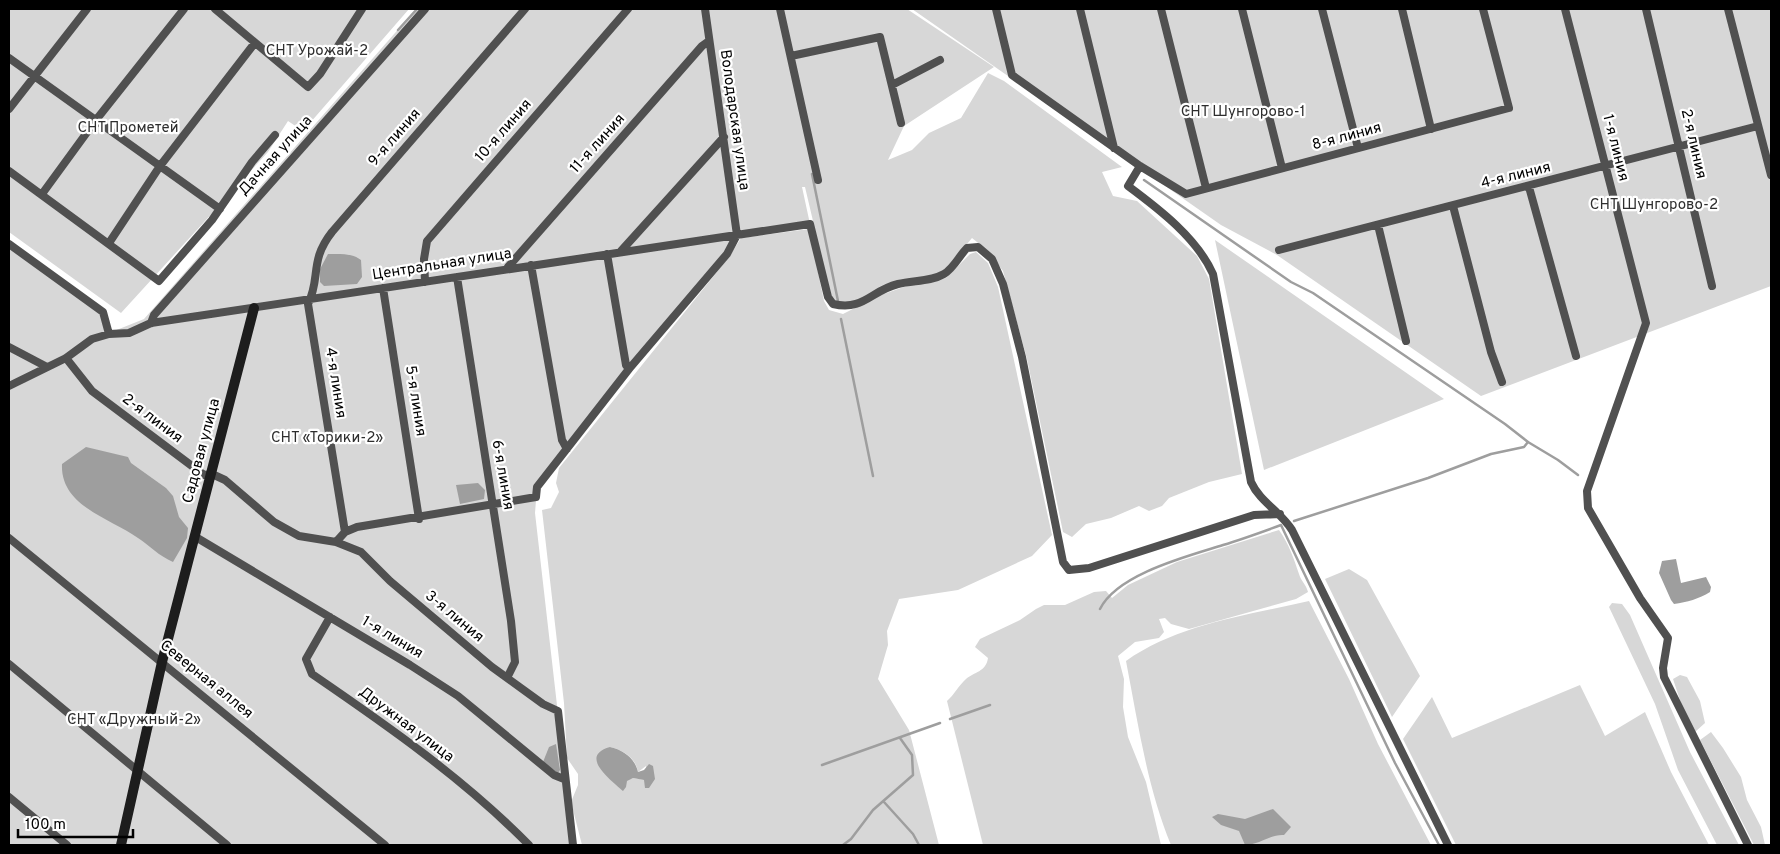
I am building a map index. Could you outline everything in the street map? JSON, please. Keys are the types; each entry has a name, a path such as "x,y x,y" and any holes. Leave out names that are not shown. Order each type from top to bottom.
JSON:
{"street":[{"path":"9,109 87,9"},
{"path":"42,194 96,120 184,9"},
{"path":"215,9 308,88 320,74 362,9"},
{"name":"Дачная улица","path":"151,323 154,315 425,9"},
{"name":"9-я линия","path":"311,299 316,261 324,241 525,9"},
{"name":"10-я линия","path":"426,282 424,259 427,241 628,9"},
{"name":"Володарская улица","path":"705,9 737,234"},
{"path":"780,9 818,180"},
{"path":"996,9 1012,75 1140,166 1128,186 1151,203 1199,250 1213,274 1250,482 1256,494 1280,514 1292,530 1448,845"},
{"path":"1080,9 1114,148"},
{"path":"1161,9 1206,188"},
{"path":"1242,9 1282,168"},
{"path":"1322,9 1358,148"},
{"path":"1402,9 1431,129"},
{"name":"8-я линия","path":"1140,166 1181,193 1192,192 1509,108 1484,9"},
{"name":"1-я линия","path":"1565,9 1646,323 1587,491 1588,508 1631,584 1668,638 1663,668 1664,677 1748,845"},
{"name":"2-я линия","path":"1646,9 1712,286"},
{"path":"1728,9 1771,175"},
{"path":"791,56 880,37 901,123"},
{"name":"11-я линия","path":"508,268 702,46 709,41"},
{"path":"109,243 160,166 254,44"},
{"path":"9,58 220,209"},
{"path":"892,85 940,60"},
{"name":"4-я линия","path":"1280,250 1606,167 1758,126"},
{"path":"9,171 159,281 220,209 252,162 275,135"},
{"path":"622,252 724,137"},
{"path":"1528,187 1576,356"},
{"path":"1453,206 1491,352 1502,382"},
{"name":"Центральная улица","path":"9,386 66,358 92,339 109,334 129,333 151,323 810,224 828,297 833,304 845,307 853,307 872,295 897,284 932,279 944,274 967,248 978,247 985,252 998,270 1022,357 1063,562 1069,570 1089,568 1254,515 1280,514"},
{"path":"1378,225 1406,342"},
{"path":"336,542 345,532 357,527 536,497 537,488 629,368 727,254 737,234"},
{"path":"9,244 103,312 109,334"},
{"path":"607,254 626,365 629,368"},
{"path":"531,265 562,440 567,449"},
{"name":"6-я линия","path":"457,277 511,622 515,662 508,676"},
{"name":"5-я линия","path":"383,288 419,518"},
{"name":"4-я линия","path":"311,299 308,304 345,532"},
{"name":"Садовая улица","path":"120,845 162,662 254,308"},
{"path":"9,347 47,367"},
{"name":"2-я линия","path":"66,358 92,391 204,475 212,474 224,480 274,522 299,536 336,542"},
{"name":"1-я линия","path":"194,536 458,696 554,775 564,779"},
{"name":"Северная аллея","path":"9,538 385,845"},
{"name":"3-я линия","path":"336,542 361,552 437,622 492,667 508,676 543,704 558,712 564,779"},
{"name":"Дружная улица","path":"330,617 306,658 312,674 402,736 497,813 529,845"},
{"path":"9,664 227,845"},
{"path":"564,779 572,845"},
{"path":"9,797 67,845"}],"green space":[{"name":"СНТ Прометей","path":"9,9 409,9 303,131 288,121 268,152 121,313 9,232"},
{"name":"СНТ «Торики-2»","path":"416,9 907,9 994,67 904,126 888,160 912,150 929,133 961,118 988,73 1004,81 1122,167 1102,172 1113,196 1137,201 1197,256 1209,279 1242,474 1209,482 1169,498 1162,506 1149,511 1139,506 1111,518 1086,524 1072,537 1063,532 1027,359 1003,271 987,250 972,238 943,273 853,305 834,303 829,296 805,187 802,187 810,224 737,235 735,242 537,488 535,513 573,845 9,845 9,244 103,312 109,333 144,319"},
{"path":"912,9 1771,9 1771,286 1481,396 1277,255 1221,225"},
{"path":"809,229 824,301 829,310 843,314 898,286 946,278 970,254 976,252 988,263 998,287 1052,535 1032,556 958,590 899,599 887,631 888,645 878,679 909,730 939,845 582,845 571,802 578,785 578,774 567,758 564,703 542,510 551,508 559,492 556,483 559,468 729,257 741,238","holes":["610,747 615,748 632,759 638,772 646,766 646,788 645,780 633,778 615,783 607,776"]},
{"path":"1215,240 1444,399 1264,470"},
{"path":"1279,530 1283,535 1308,592 1296,599 1189,629 1171,624 1165,618 1159,619 1164,632 1159,638 1135,642 1118,656 1124,679 1123,707 1128,737 1146,782 1161,845 983,845 947,701 963,681 982,669 987,663 988,658 975,647 980,639 1020,620 1044,605 1065,605 1094,592 1106,591 1112,598 1128,585 1177,562"},
{"path":"1349,569 1367,580 1420,676 1392,717 1325,579"},
{"path":"1309,601 1349,679 1378,744 1431,845 1171,845 1149,778 1126,661 1146,648 1191,629 1238,616"},
{"path":"1612,603 1622,604 1630,615 1690,752 1739,845 1717,845 1678,770 1655,704 1609,607"},
{"path":"1680,675 1687,677 1700,701 1705,723 1695,732 1682,706 1673,679"},
{"path":"1580,685 1605,736 1645,712 1671,772 1709,845 1456,845 1403,739 1432,697 1452,738"},
{"path":"1711,732 1741,777 1747,800 1761,827 1765,845 1754,845 1700,740"}],"shaded area":[{"path":"328,254 350,255 361,260 362,277 357,284 324,286 320,282 320,269"},
{"path":"86,447 128,457 131,463 166,488 173,496 179,517 188,528 187,538 173,562 127,531 89,509 78,501 69,490 64,478 62,464"},
{"path":"478,483 485,490 484,499 460,504 456,485"},
{"path":"1676,559 1681,583 1706,577 1711,587 1710,592 1693,600 1674,604 1659,573 1662,561"},
{"path":"556,744 560,770 558,773 543,762 549,747"},
{"path":"610,747 628,755 638,772 644,770 649,764 653,766 655,779 649,788 645,788 644,780 633,778 627,781 623,791 605,775 597,762 597,756 601,751"},
{"path":"1273,809 1291,827 1284,835 1274,836 1250,845 1245,845 1239,831 1221,825 1212,817 1218,814 1245,819"}],"waterway":[{"path":"398,30 417,9"},
{"path":"812,174 838,301"},
{"path":"1144,180 1291,282 1313,293 1578,475"},
{"path":"841,319 873,476"},
{"path":"1294,521 1428,478 1491,454 1524,447 1528,442"},
{"path":"1281,525 1395,763 1439,845"},
{"path":"1100,609 1121,586 1137,576 1173,561 1281,525"},
{"path":"950,719 990,705"},
{"path":"822,765 940,723"},
{"path":"843,845 851,839 873,810 913,775 912,755 900,738"},
{"path":"884,802 913,834 919,845"}],"park label":[{"name":"СНТ Урожай-2","path":"317,51"},
{"name":"СНТ Шунгорово-1","path":"1243,112"},
{"name":"СНТ Шунгорово-2","path":"1654,205"},
{"name":"СНТ «Дружный-2»","path":"134,720"}]}
